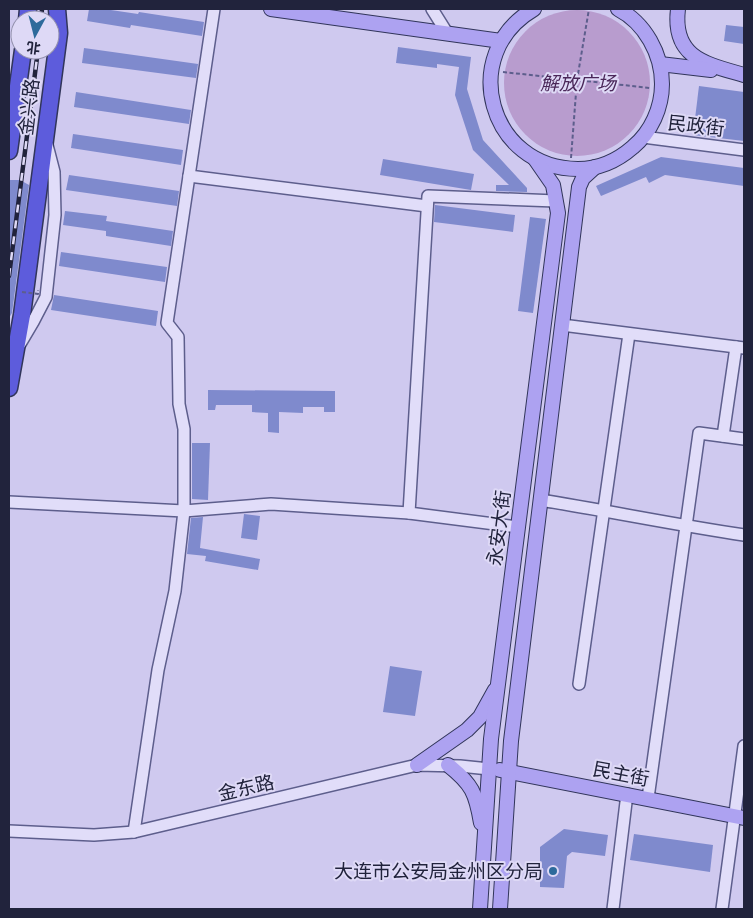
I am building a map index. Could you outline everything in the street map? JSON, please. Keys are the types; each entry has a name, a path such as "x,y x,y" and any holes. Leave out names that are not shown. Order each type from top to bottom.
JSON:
{"highway":[{"name":"金兴路","path":"9,388 22,315 59,33 57,9"},
{"name":"金兴路","path":"9,151 22,60"}],"main road":[{"path":"271,9 501,41"},
{"path":"534,9 511,27 494,55 490,86 492,100 502,128 522,150 535,159 549,165 570,169 595,167 613,161 626,153 643,137 654,119 660,104 662,90 660,64 654,48 647,34 635,20 621,10"},
{"path":"621,10 639,9"},
{"path":"678,9 677,20 684,47 694,57 708,64 744,75"},
{"path":"660,64 744,75"},
{"name":"永安大街","path":"480,909 489,769 498,685 558,212 553,185 535,159"},
{"name":"永安大街","path":"500,909 511,741 579,187 583,178 595,167"},
{"path":"417,765 468,730 480,717 498,685"},
{"path":"448,766 464,778 472,789 478,807 485,843"},
{"name":"民主街","path":"489,769 509,771 739,817"}],"street":[{"path":"134,832 158,670 174,591 184,511 184,429 179,404 178,337 167,323 214,9"},
{"path":"432,9 447,33"},
{"name":"民政街","path":"643,137 744,150"},
{"path":"189,176 427,206"},
{"path":"409,513 428,196 556,201"},
{"path":"562,325 740,348 723,436"},
{"path":"579,684 628,334"},
{"path":"648,798 700,433 744,440"},
{"path":"540,500 744,535"},
{"path":"9,502 184,511 271,504 409,513 518,527"},
{"path":"722,909 739,817 744,746"},
{"name":"金东路","path":"9,831 94,835 134,832 417,765 489,769"},
{"path":"613,909 627,794"}],"path":[{"path":"570,169 577,80 589,9"},
{"path":"491,70 662,90"},
{"path":"22,292 38,294 38,290"}],"green space":[{"name":"解放广场","path":"577,10 591,11 605,16 618,22 629,31 638,42 644,55 649,69 649,97 644,111 638,124 629,135 618,144 605,150 591,155 577,156 563,155 549,150 536,144 525,135 516,124 510,111 505,97 504,83 505,69 510,55 516,42 525,31 536,22 549,16 563,11"}],"building":[{"path":"89,9 104,9 138,14 139,12 204,22 202,36 131,25 130,28 87,21"},
{"path":"726,25 744,27 744,44 724,41"},
{"path":"398,47 471,57 467,89 483,140 527,188 527,192 496,191 496,185 509,185 473,150 455,95 459,67 437,64 437,68 396,63"},
{"path":"84,48 198,64 196,78 82,63"},
{"path":"699,86 744,92 744,141 693,135"},
{"path":"76,92 191,110 189,124 74,107"},
{"path":"73,134 183,150 181,165 71,148"},
{"path":"661,157 744,168 744,186 665,175 649,183 646,177 601,196 596,186"},
{"path":"383,159 474,174 471,190 380,175"},
{"path":"69,175 179,191 177,206 66,190"},
{"path":"9,180 20,180 29,185 12,313 9,318"},
{"path":"435,205 515,215 513,232 434,222"},
{"path":"65,211 107,216 106,221 173,231 171,246 106,236 106,231 63,225"},
{"path":"530,217 546,219 533,313 518,311"},
{"path":"61,252 167,267 165,282 59,266"},
{"path":"54,295 158,311 156,326 51,310"},
{"path":"208,390 335,391 335,412 324,412 324,407 303,407 303,413 279,412 279,433 268,432 268,413 252,412 252,405 216,405 215,410 208,410"},
{"path":"192,443 210,443 208,500 192,499"},
{"path":"244,514 260,516 257,540 241,538"},
{"path":"203,517 200,548 260,559 258,570 205,561 206,556 187,554 191,518"},
{"path":"390,666 422,671 415,716 383,712"},
{"name":"大连市公安局金州区分局","path":"564,829 608,835 605,856 572,852 567,856 564,888 540,887 540,847"},
{"path":"634,834 713,845 710,872 630,860"}],"railway":[{"path":"9,276 37,60"}],"place":[{"name":"大连市公安局金州区分局","path":"553,871"}]}
